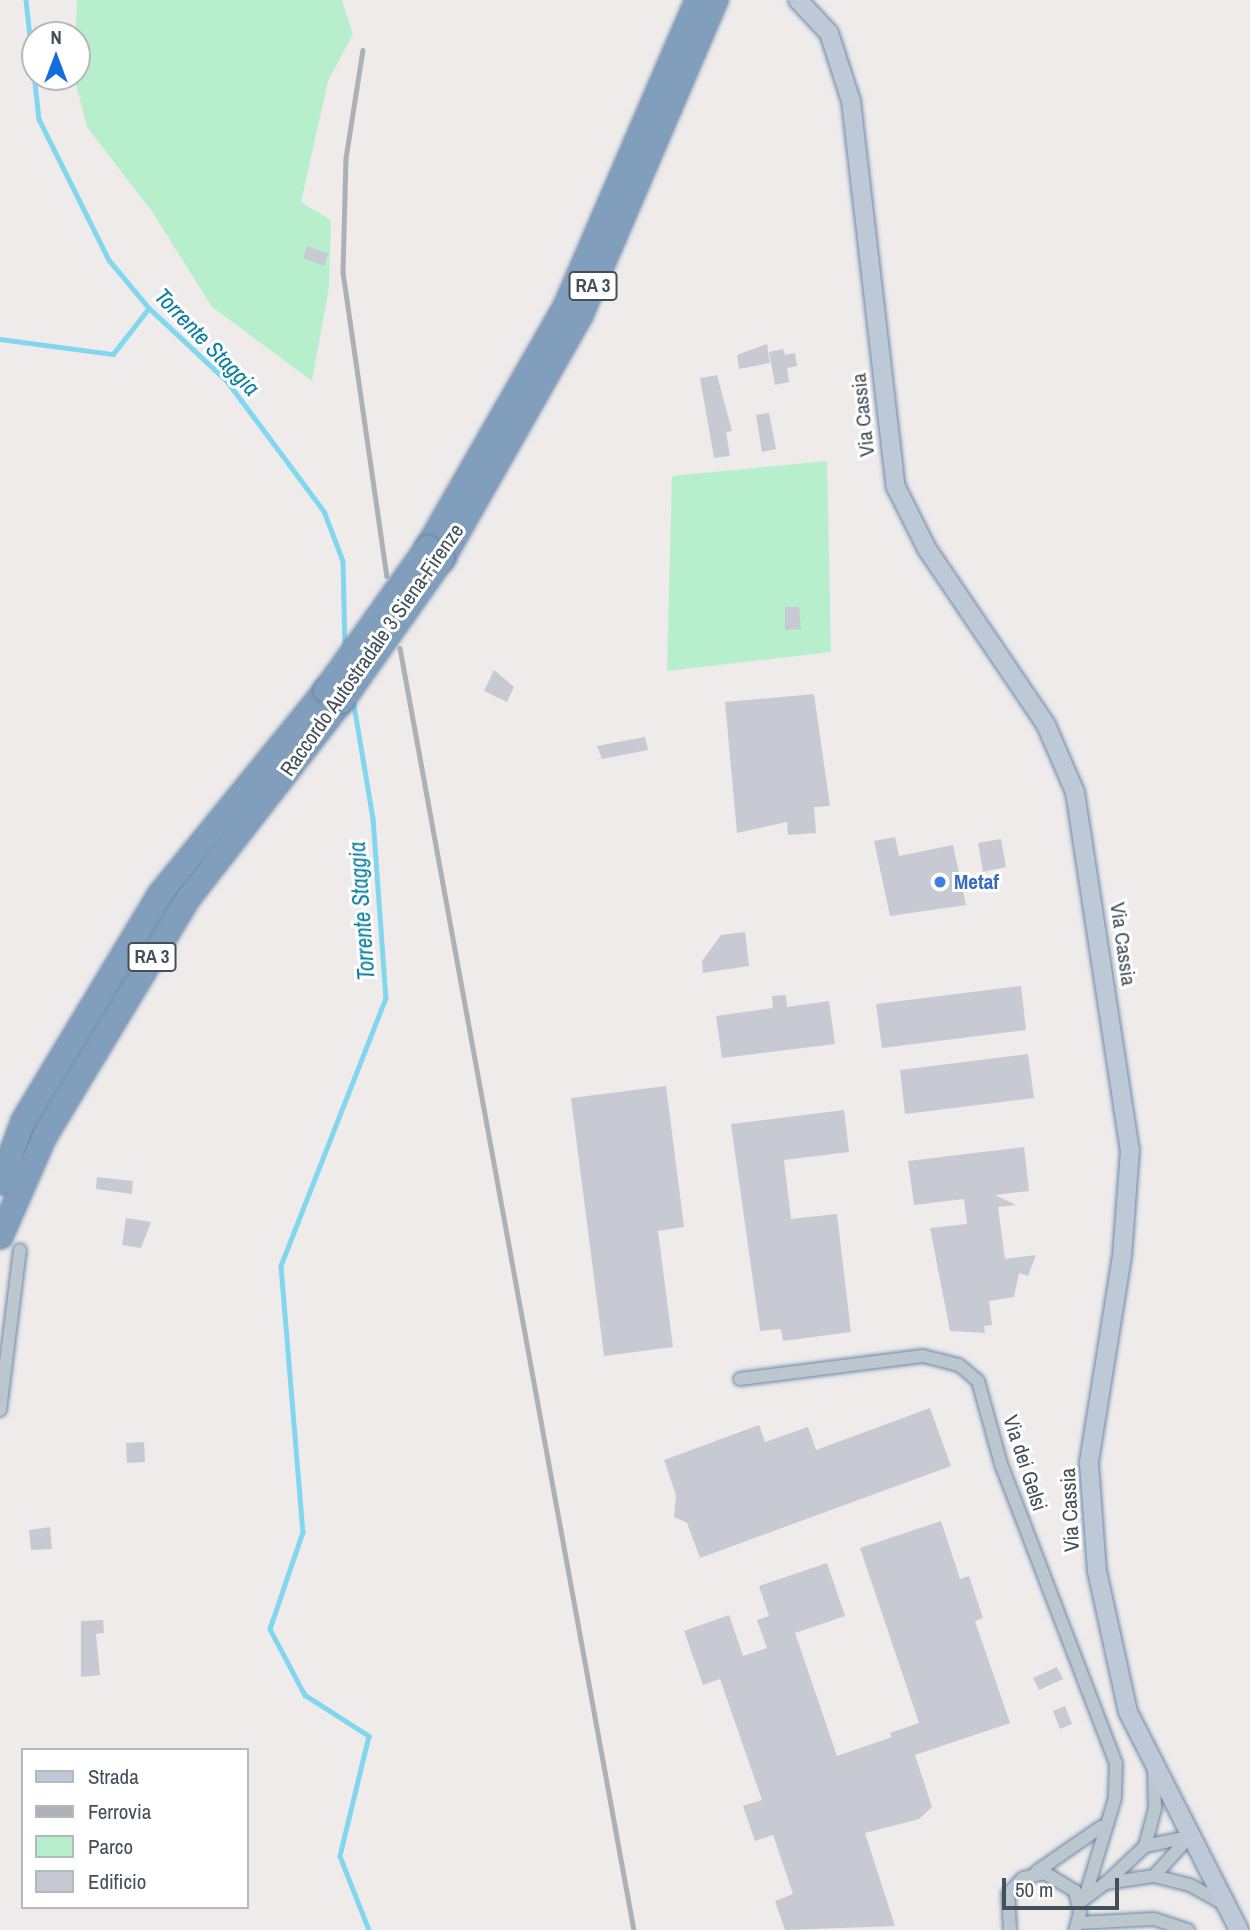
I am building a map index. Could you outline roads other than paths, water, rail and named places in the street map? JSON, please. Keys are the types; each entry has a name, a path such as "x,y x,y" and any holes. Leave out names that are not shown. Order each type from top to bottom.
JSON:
{"highway":[{"name":"Raccordo Autostradale 3 Siena-Firenze","path":"435,552 565,306 697,0"},
{"name":"Raccordo Autostradale 3 Siena-Firenze","path":"0,1236 44,1136 189,896 435,552 580,315 715,0"},
{"name":"Raccordo Autostradale 3 Siena-Firenze","path":"0,1182 23,1120 160,893 333,696"}],"main road":[{"name":"Via Cassia","path":"798,0 829,33 851,101 897,487 927,549 1051,732 1078,804 1130,1160 1090,1447 1089,1513 1116,1679 1154,1768 1239,1930"}],"street":[{"path":"0,1410 20,1250"},
{"name":"Via dei Gelsi","path":"740,1378 917,1356 946,1360 975,1376 1001,1464 1114,1757 1116,1790 1102,1827 1076,1927 1154,1919 1188,1930"},
{"path":"1033,1874 1067,1882 1083,1897 1106,1883 1145,1846 1155,1809 1154,1768"},
{"path":"1010,1930 1008,1894 1102,1827"},
{"path":"1145,1846 1189,1837"},
{"path":"1154,1876 1189,1837"},
{"path":"1106,1883 1154,1876 1190,1885 1226,1905"}],"waterway":[{"name":"Torrente Staggia","path":"26,0 39,119 109,260 149,308 227,381 324,511 343,561 345,649"},
{"path":"0,339 113,354 149,308"},
{"name":"Torrente Staggia","path":"353,699 373,818 386,998 281,1266 303,1532 270,1629 305,1695 369,1736 340,1856 369,1930"}],"railway":[{"path":"363,50 346,158 343,272 387,576"},
{"path":"400,648 634,1930"}],"place":[{"name":"Metaf","path":"940,882"}]}
